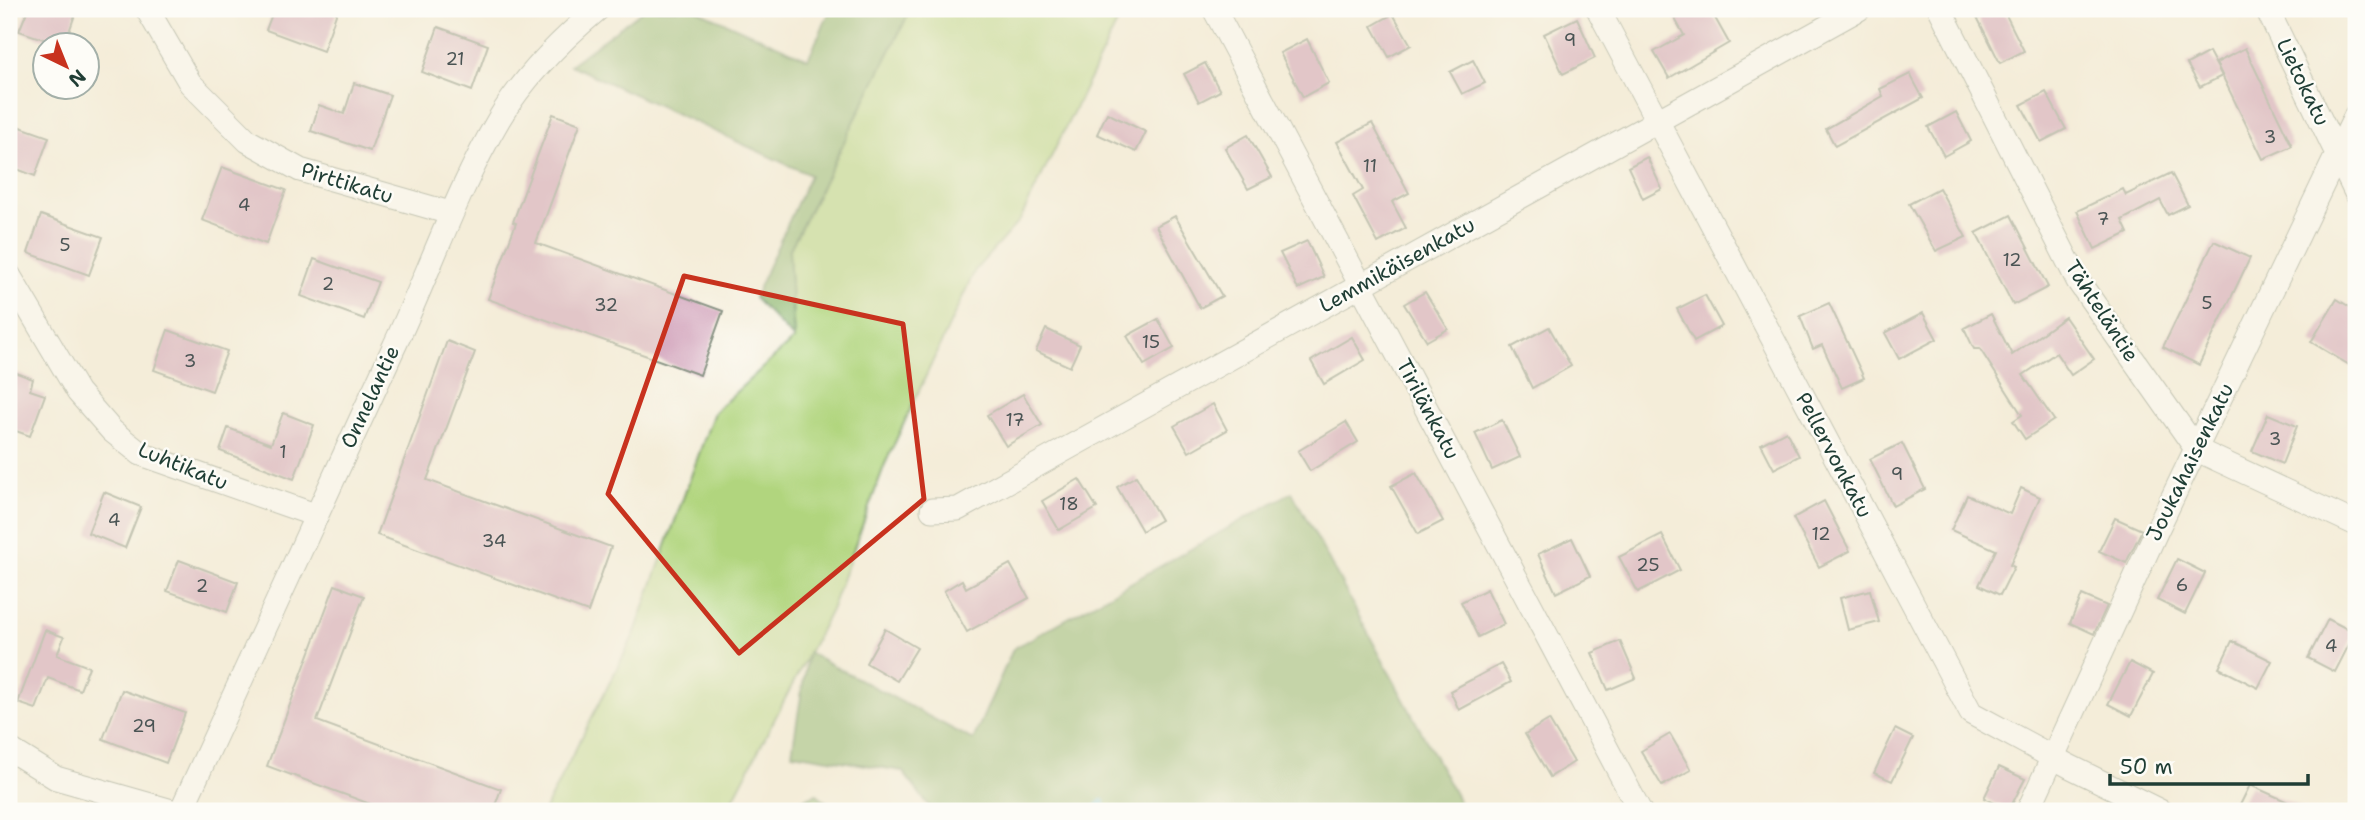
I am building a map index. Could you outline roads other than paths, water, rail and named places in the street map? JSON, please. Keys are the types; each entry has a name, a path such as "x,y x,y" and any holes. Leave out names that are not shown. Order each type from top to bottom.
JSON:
{"street":[{"name":"Pirttikatu","path":"147,9 190,83 248,141 300,170 450,214"},
{"name":"Onnelantie","path":"181,811 411,309 450,214 500,118 537,68 598,9"},
{"name":"Tirilänkatu","path":"1214,9 1640,811"},
{"name":"Pellervonkatu","path":"1598,9 1972,713 2160,811"},
{"name":"Lemmikäisenkatu","path":"932,510 958,509 1859,9"},
{"name":"Tähteläntie","path":"1940,9 2078,281 2197,450 2356,524"},
{"name":"Lietokatu","path":"2267,9 2356,193"},
{"name":"Joukahaisenkatu","path":"2028,811 2157,530 2356,115"},
{"name":"Luhtikatu","path":"9,275 79,392 112,430 141,454 315,515"},
{"path":"9,749 56,778 172,811"}],"waterway":[{"path":"1094,811 1102,803"}]}
